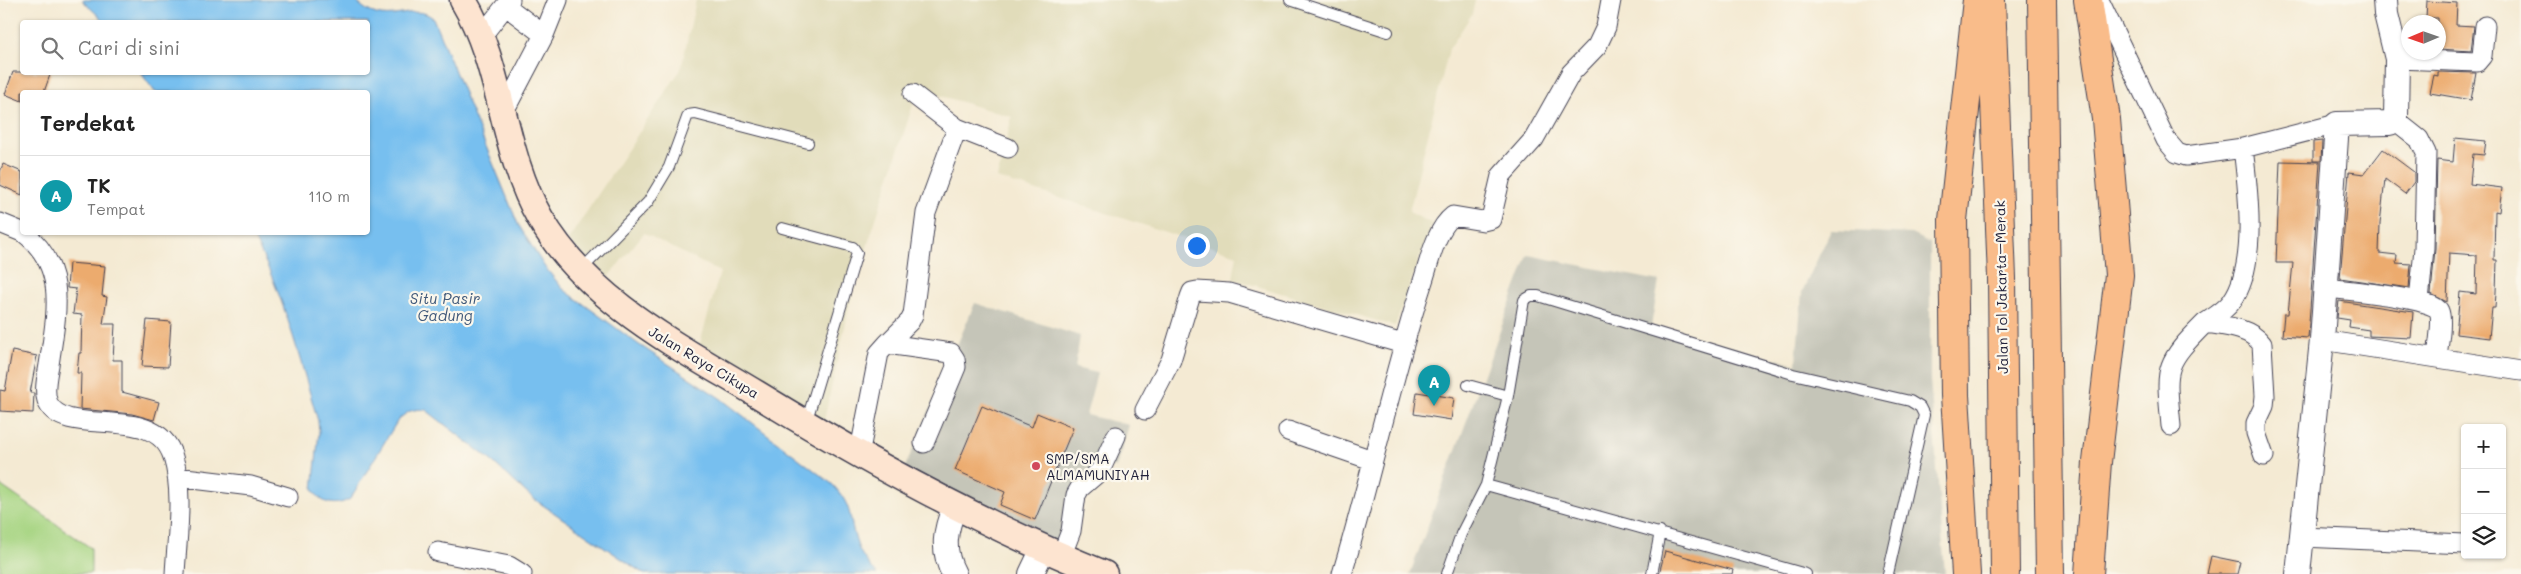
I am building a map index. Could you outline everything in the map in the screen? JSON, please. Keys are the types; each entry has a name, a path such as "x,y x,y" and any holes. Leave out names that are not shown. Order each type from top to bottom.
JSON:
{"highway":[{"path":"1966,574 1955,395 1953,220 1977,0"},
{"name":"Jalan Tol Jakarta–Merak","path":"1991,0 2002,278 2005,574"},
{"path":"2042,0 2050,574"},
{"path":"2088,0 2106,119 2119,275 2097,462 2089,574"}],"main road":[{"name":"Jalan Raya Cikupa","path":"463,0 486,51 509,144 537,212 559,247 580,270 644,326 859,455 955,506 1052,553 1104,574"}],"street":[{"path":"502,115 544,35 558,0"},
{"path":"1342,574 1403,344 1434,249 1447,220 1453,216 1482,221 1491,219 1501,176 1534,139 1571,73 1597,46 1606,27 1611,0"},
{"path":"2098,0 2166,140 2177,153 2186,156 2243,148 2334,124 2390,123 2395,120 2398,114 2397,59 2386,14 2385,0"},
{"path":"480,38 508,3 544,35"},
{"path":"2397,59 2477,62 2482,56 2485,26"},
{"path":"914,94 957,128 1008,148"},
{"path":"2395,120 2419,139 2426,153 2424,248 2419,301"},
{"path":"2298,574 2322,340 2334,124"},
{"path":"859,455 879,353 910,322 913,315 926,213 957,128"},
{"path":"2171,426 2167,381 2168,369 2180,349 2205,323 2232,301 2242,275 2250,223 2249,194 2243,148"},
{"path":"0,223 20,231"},
{"path":"26,235 37,244 47,257 54,276 56,301 46,386 48,402 54,411 68,416 99,423 137,425 154,431 172,454 177,477 178,510 175,574"},
{"path":"2326,288 2419,301 2436,306 2439,311 2437,357"},
{"path":"1145,410 1172,360 1192,292 1229,293 1403,344"},
{"path":"2205,323 2232,327 2257,338 2262,344 2265,396 2256,433 2264,456"},
{"path":"2322,340 2521,371"},
{"path":"887,344 951,353 955,359 956,368 924,443"},
{"path":"1288,431 1372,460"},
{"path":"1031,574 1071,531 1076,495 1080,488 1100,471 1116,436"},
{"path":"177,477 251,486 288,497"},
{"path":"954,574 949,564 944,542 955,506"},
{"path":"2302,537 2461,544"},
{"path":"438,552 509,566 522,574"}],"lane":[{"path":"1290,0 1388,32"},
{"path":"580,270 648,202 669,167 688,115 696,114 808,143"},
{"path":"782,228 852,247 857,253 806,424"},
{"path":"1447,574 1461,534 1486,484 1508,396 1524,300 1531,296 1793,374 1910,401 1920,406 1924,416 1888,574"},
{"path":"1468,385 1508,396"},
{"path":"1486,484 1660,532 1785,572 1806,574"},
{"path":"1652,574 1660,532"}],"shaded area":[{"path":"696,0 1475,0 1472,14 1449,49 1409,212 1432,224 1395,326 1233,279 1237,255 997,178 1012,117 918,89 853,290 822,429 699,347 720,272 644,233 608,277 568,240 681,69"},
{"path":"1831,230 1911,234 1930,243 1930,379 1945,574 1410,574 1528,255 1659,281 1651,326 1796,364 1802,292"},
{"path":"975,303 1080,336 1075,368 1097,373 1086,415 1129,425 1116,468 1097,462 1066,554 902,474"}],"green space":[{"path":"0,485 91,548 91,573 0,574"}],"water":[{"name":"Situ Pasir Gadung","path":"82,0 355,0 366,10 377,14 387,15 416,12 425,13 433,18 518,224 544,266 563,289 638,344 720,398 832,484 847,506 854,535 861,552 877,574 644,574 531,497 493,462 426,410 418,409 411,411 398,420 350,499 334,504 320,498 313,489 319,432 318,421 281,301 252,235 370,235 370,90 154,90 142,75 370,75 370,20 103,20"}],"building":[{"path":"2427,1 2457,3 2456,25 2474,26 2471,51 2446,49 2446,15 2426,15"},
{"path":"13,72 20,72 20,75 50,75 45,90 20,90 20,100 5,94"},
{"path":"2438,72 2476,73 2471,100 2430,93 2434,75 2438,76"},
{"path":"2455,138 2486,141 2484,155 2473,154 2470,184 2502,188 2499,212 2495,211 2494,260 2497,260 2496,292 2495,308 2492,308 2489,338 2456,334 2460,292 2476,294 2477,255 2449,253 2447,302 2431,294 2435,248 2437,160 2453,162"},
{"path":"2322,141 2321,161 2313,161 2313,142"},
{"path":"2383,149 2414,172 2414,182 2405,194 2385,179 2380,224 2379,253 2397,255 2396,263 2411,264 2409,288 2340,278 2349,172 2364,174"},
{"path":"2280,161 2320,162 2308,338 2282,336 2284,314 2288,314 2293,263 2276,263"},
{"path":"3,164 20,171 20,194 0,185 0,172"},
{"path":"69,263 105,266 102,296 107,297 103,324 115,324 113,360 122,360 122,392 159,402 154,420 132,414 80,409 81,373 77,373 79,353 81,353 82,315 73,314 76,289 67,288"},
{"path":"2339,301 2413,312 2411,338 2369,336 2369,330 2349,327 2350,320 2337,318"},
{"path":"147,320 171,322 168,367 142,366"},
{"path":"12,351 37,356 30,393 34,393 33,413 0,411 0,390 5,391"},
{"path":"1417,392 1454,398 1451,420 1414,414"},
{"path":"982,406 1032,427 1037,413 1073,428 1035,520 1000,505 1005,492 955,470"},
{"path":"1665,551 1733,570 1732,574 1659,574"},
{"path":"2211,556 2240,562 2237,574 2207,574"}],"place":[{"name":"TK","path":"1434,406"},
{"name":"SMP/SMA ALMAMUNIYAH","path":"1036,466"}]}
